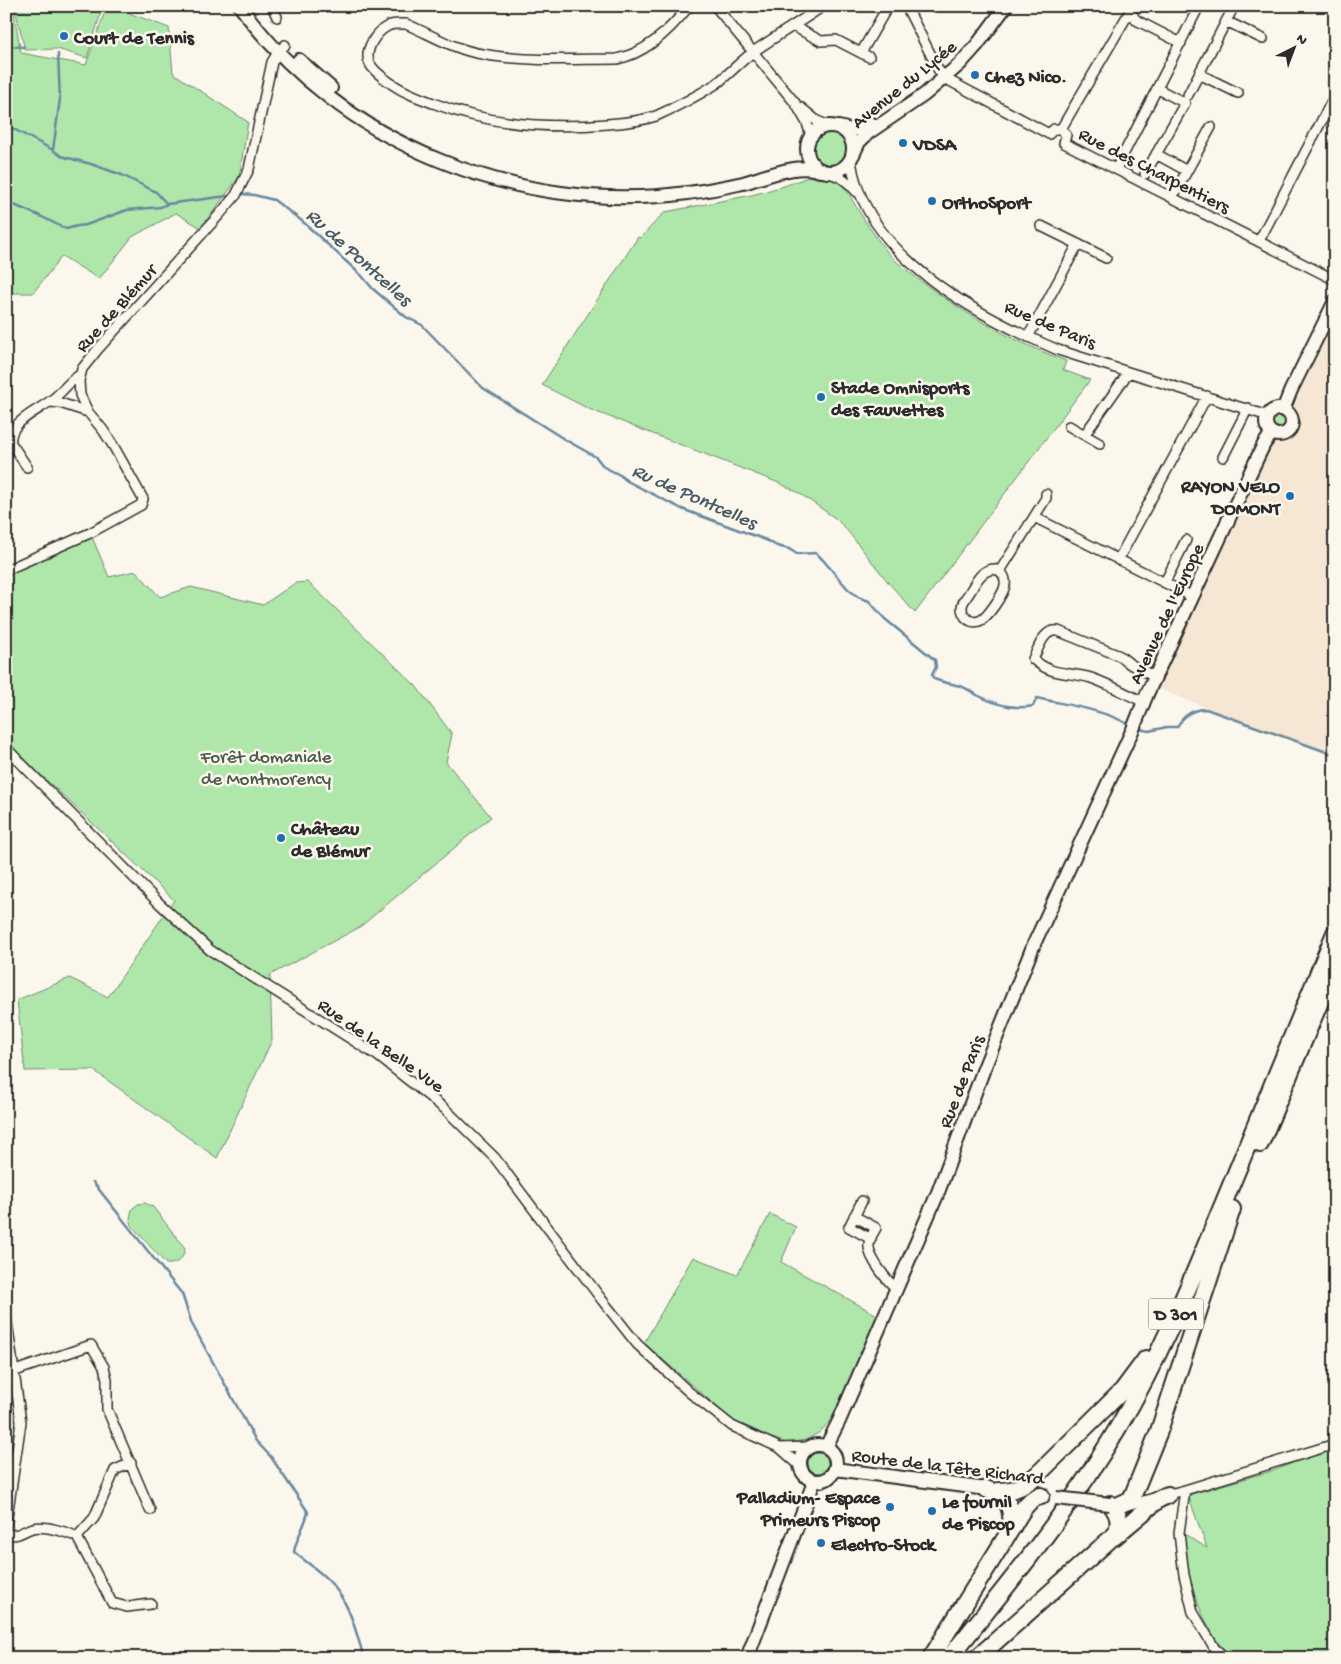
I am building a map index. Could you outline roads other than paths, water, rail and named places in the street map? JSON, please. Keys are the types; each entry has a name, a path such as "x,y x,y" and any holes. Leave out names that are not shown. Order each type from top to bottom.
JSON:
{"highway":[{"name":"D 301","path":"949,1658 1053,1527 1088,1476 1117,1430 1159,1352 1200,1261 1335,933"},
{"name":"D 301","path":"962,1658 1062,1532 1098,1479 1158,1378 1177,1338 1335,966"},
{"path":"1110,1540 1116,1534 1119,1526 1114,1505 1130,1500 1159,1431 1232,1209"},
{"path":"992,1490 1010,1491 1023,1486 1115,1398 1146,1359 1200,1261"},
{"path":"1147,1460 1145,1470 1150,1486 1160,1492 1176,1493"},
{"path":"1046,1466 1040,1476 1039,1483 1042,1492 1049,1497"},
{"path":"992,1490 1008,1504 1012,1518 1011,1529"},
{"path":"977,1658 1110,1540 1160,1499 1176,1493"},
{"path":"931,1658 1026,1506 1034,1498 1049,1497"}],"street":[{"path":"240,6 258,30 284,51"},
{"path":"248,6 310,82 342,107 388,136 462,169 503,182 553,192 604,197 648,197 693,192 745,182 778,172 810,168 824,172 841,170 852,158 852,142 845,131 817,121 796,104"},
{"path":"272,6 277,17"},
{"path":"690,6 656,40 630,55 617,59 525,58 481,54 454,46 406,24 389,25 377,36 369,49 368,57 370,65 383,77 408,94 443,107 489,120 533,126 584,126 622,123 653,117 683,103 716,83 753,53 823,6"},
{"path":"715,6 796,104 807,123 811,136"},
{"path":"793,26 821,41 836,40 865,55 871,34 876,30 888,6"},
{"path":"906,6 943,76"},
{"name":"Avenue du Lycée","path":"852,158 859,142 868,133 911,105 943,76 1006,6"},
{"path":"1116,169 1199,6"},
{"path":"1188,95 1234,6"},
{"path":"1132,9 1136,20 1181,43"},
{"path":"1062,129 1132,9"},
{"path":"1226,21 1263,39"},
{"name":"Rue de Blémur","path":"6,570 90,533 141,505 143,499 114,447 88,412 80,395 80,375 82,369 98,350 236,195 249,168 272,62 284,51"},
{"path":"1199,74 1238,93"},
{"name":"Avenue du Lycée","path":"834,127 854,130 869,126 943,76"},
{"name":"Rue des Charpentiers","path":"943,76 1049,134 1054,129 1062,129 1066,135 1064,143 1335,280"},
{"path":"1146,174 1185,103 1158,89"},
{"path":"1259,241 1335,94"},
{"path":"778,172 802,157 811,136 823,127 834,127"},
{"path":"1176,191 1211,127"},
{"path":"807,148 810,162 824,172"},
{"path":"1156,154 1187,171"},
{"name":"Rue de Paris","path":"852,158 861,196"},
{"name":"Rue de Paris","path":"824,172 845,179 861,196 888,239 905,259 957,297 1001,324 1058,350 1128,373 1248,408 1268,416"},
{"path":"1041,226 1106,258"},
{"path":"1028,337 1078,244"},
{"path":"1283,410 1335,301"},
{"path":"1084,434 1128,373"},
{"path":"27,467 11,443 12,435 21,420 50,402 62,392 72,379 80,375"},
{"path":"1118,560 1207,396"},
{"path":"50,402 60,402 88,412"},
{"path":"1223,457 1248,408"},
{"path":"1275,410 1283,410 1292,418 1290,430 1284,434 1276,435 1269,430 1268,416 1275,410"},
{"path":"1069,426 1100,444"},
{"name":"Avenue de l'Europe","path":"1133,729 1155,677 1256,460 1272,433"},
{"path":"1000,571 1046,498 1046,494"},
{"path":"1034,517 1193,597"},
{"path":"1165,582 1186,540"},
{"path":"993,569 1000,571 1005,576 1006,582 987,616 982,621 976,623 964,617 962,603 980,576 986,571 993,569"},
{"path":"1144,702 1108,684 1089,678 1048,670 1033,659 1048,633 1058,631 1120,656 1130,664 1155,677"},
{"name":"Rue de Paris","path":"826,1447 937,1195 983,1071 1034,944 1133,729"},
{"name":"Rue de la Belle Vue","path":"6,748 159,903 210,950 378,1056 445,1109 495,1158 637,1344 689,1392 732,1426 780,1448 799,1465"},
{"path":"862,1201 849,1227 871,1238 868,1245 869,1252 887,1280 896,1288"},
{"path":"6,1314 21,1422 6,1524"},
{"path":"15,1371 91,1345 104,1367 107,1379 107,1409 150,1510"},
{"path":"1114,1505 1138,1502 1176,1493 1335,1444"},
{"path":"820,1445 826,1447 836,1458 836,1469 825,1481 814,1482 804,1476 799,1465 801,1455 808,1447 820,1445"},
{"name":"Rue de la Belle Vue","path":"780,1448 808,1447"},
{"path":"77,1537 94,1518 115,1470 131,1464"},
{"name":"Route de la Tête Richard","path":"836,1469 1114,1505"},
{"path":"747,1658 814,1482"},
{"path":"1176,1493 1186,1584 1193,1612 1215,1649 1226,1658"},
{"path":"6,1534 16,1536 35,1527 66,1531 77,1537 112,1604 127,1607 151,1604"}],"waterway":[{"name":"Ru de Pontcelles","path":"6,46 24,47"},
{"name":"Ru de Pontcelles","path":"58,54 60,99 53,150 61,156 122,175 156,192 167,204 227,196"},
{"path":"6,125 53,150"},
{"name":"Ru de Pontcelles","path":"242,194 274,200 302,221 362,276 373,289 406,317 422,325 483,388 596,457 604,467 682,509 766,540 797,554 816,553 848,589 858,597 869,601 885,619 935,660 936,667 932,675 934,679 961,686 977,695 1004,705 1033,706 1037,698 1095,711 1128,724"},
{"name":"Ru de Pontcelles","path":"14,205 66,229 86,225 127,210 161,207 167,204"},
{"name":"Ru de Pontcelles","path":"1139,729 1149,731 1177,727 1189,714 1197,710 1206,709 1335,755"},
{"path":"93,1182 182,1294 192,1324 256,1441 271,1457 308,1512 294,1552 323,1575 343,1599 351,1615 364,1658"}],"place":[{"name":"Court de Tennis","path":"64,36"},
{"name":"Chez Nico.","path":"975,75"},
{"name":"VDSA","path":"903,143"},
{"name":"OrthoSport","path":"932,201"},
{"name":"Stade Omnisports des Fauvettes","path":"821,397"},
{"name":"RAYON VELO DOMONT","path":"1290,496"},
{"name":"Château de Blémur","path":"281,838"},
{"name":"Palladium- Espace Primeurs Piscop","path":"890,1507"},
{"name":"Le fournil de Piscop","path":"932,1511"},
{"name":"Electro-Stock","path":"821,1543"}],"park label":[{"name":"Forêt domaniale de Montmorency","path":"266,766"}]}
